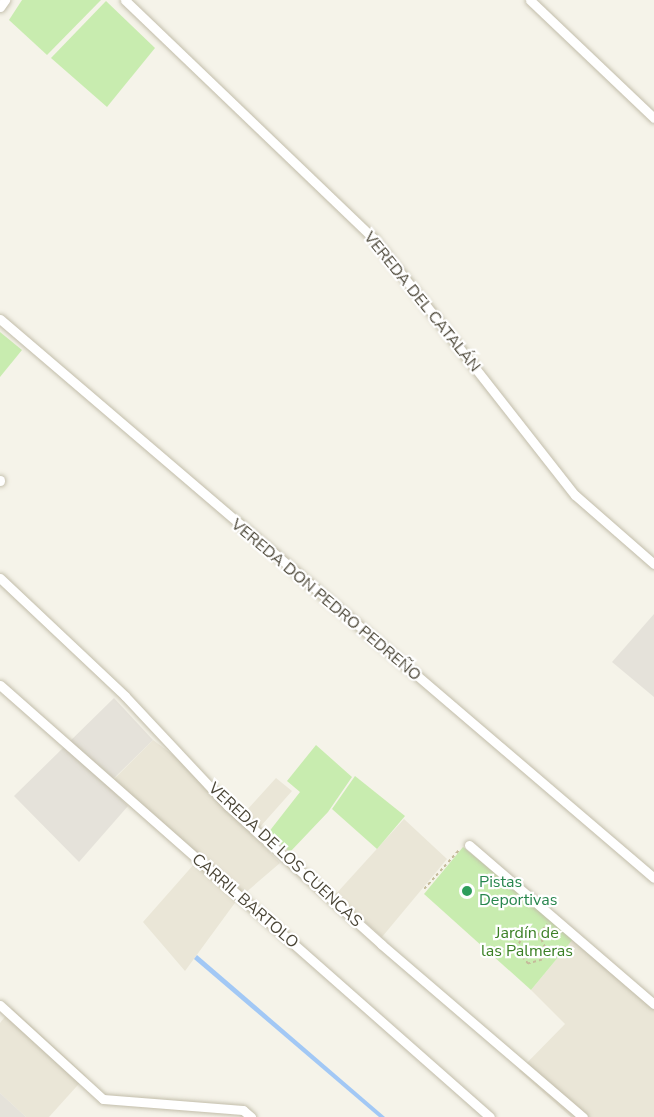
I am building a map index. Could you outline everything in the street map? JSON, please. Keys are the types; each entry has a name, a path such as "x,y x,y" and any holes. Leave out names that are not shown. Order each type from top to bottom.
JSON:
{"street":[{"path":"0,7 5,0"},
{"name":"VEREDA DEL CATALÁN","path":"125,0 374,239 575,495 654,564"},
{"path":"530,0 654,118"},
{"name":"VEREDA DON PEDRO PEDREÑO","path":"0,319 654,878"},
{"name":"VEREDA DE LOS CUENCAS","path":"0,578 125,696 228,806 381,944 583,1117"},
{"name":"CARRIL BARTOLO","path":"0,685 490,1117"},
{"path":"467,843 654,1004"},
{"path":"0,1005 103,1099 243,1110 251,1117"}],"path":[{"path":"424,889 467,843"},
{"path":"539,934 547,951 542,960 528,964 516,949 521,939 539,934 553,917"}],"shaded area":[{"path":"654,614 654,697 612,662"},
{"path":"114,698 153,740 107,785 128,806 79,862 14,796"},
{"path":"153,740 247,810 276,778 292,791 253,835 280,863 237,900 185,971 143,922 195,863 107,786"},
{"path":"404,819 447,859 382,937 335,895"},
{"path":"574,938 654,998 654,1117 571,1117 519,1071 565,1024 531,990"},
{"path":"12,1008 86,1076 49,1117 26,1117 0,1093 0,1023"},
{"path":"0,1093 26,1117 0,1117"}],"green space":[{"path":"22,0 101,0 47,55 9,20"},
{"path":"106,1 155,48 107,107 51,58"},
{"path":"0,332 22,350 0,377"},
{"path":"316,745 352,777 328,812 290,852 268,833 300,792 287,781"},
{"path":"355,776 405,816 377,849 332,809"},
{"name":"Jardín de las Palmeras","path":"463,847 574,938 531,990 424,894"}],"water":[{"path":"197,955 385,1117 379,1117 194,959"}],"place":[{"name":"Pistas Deportivas","path":"467,891"}]}
